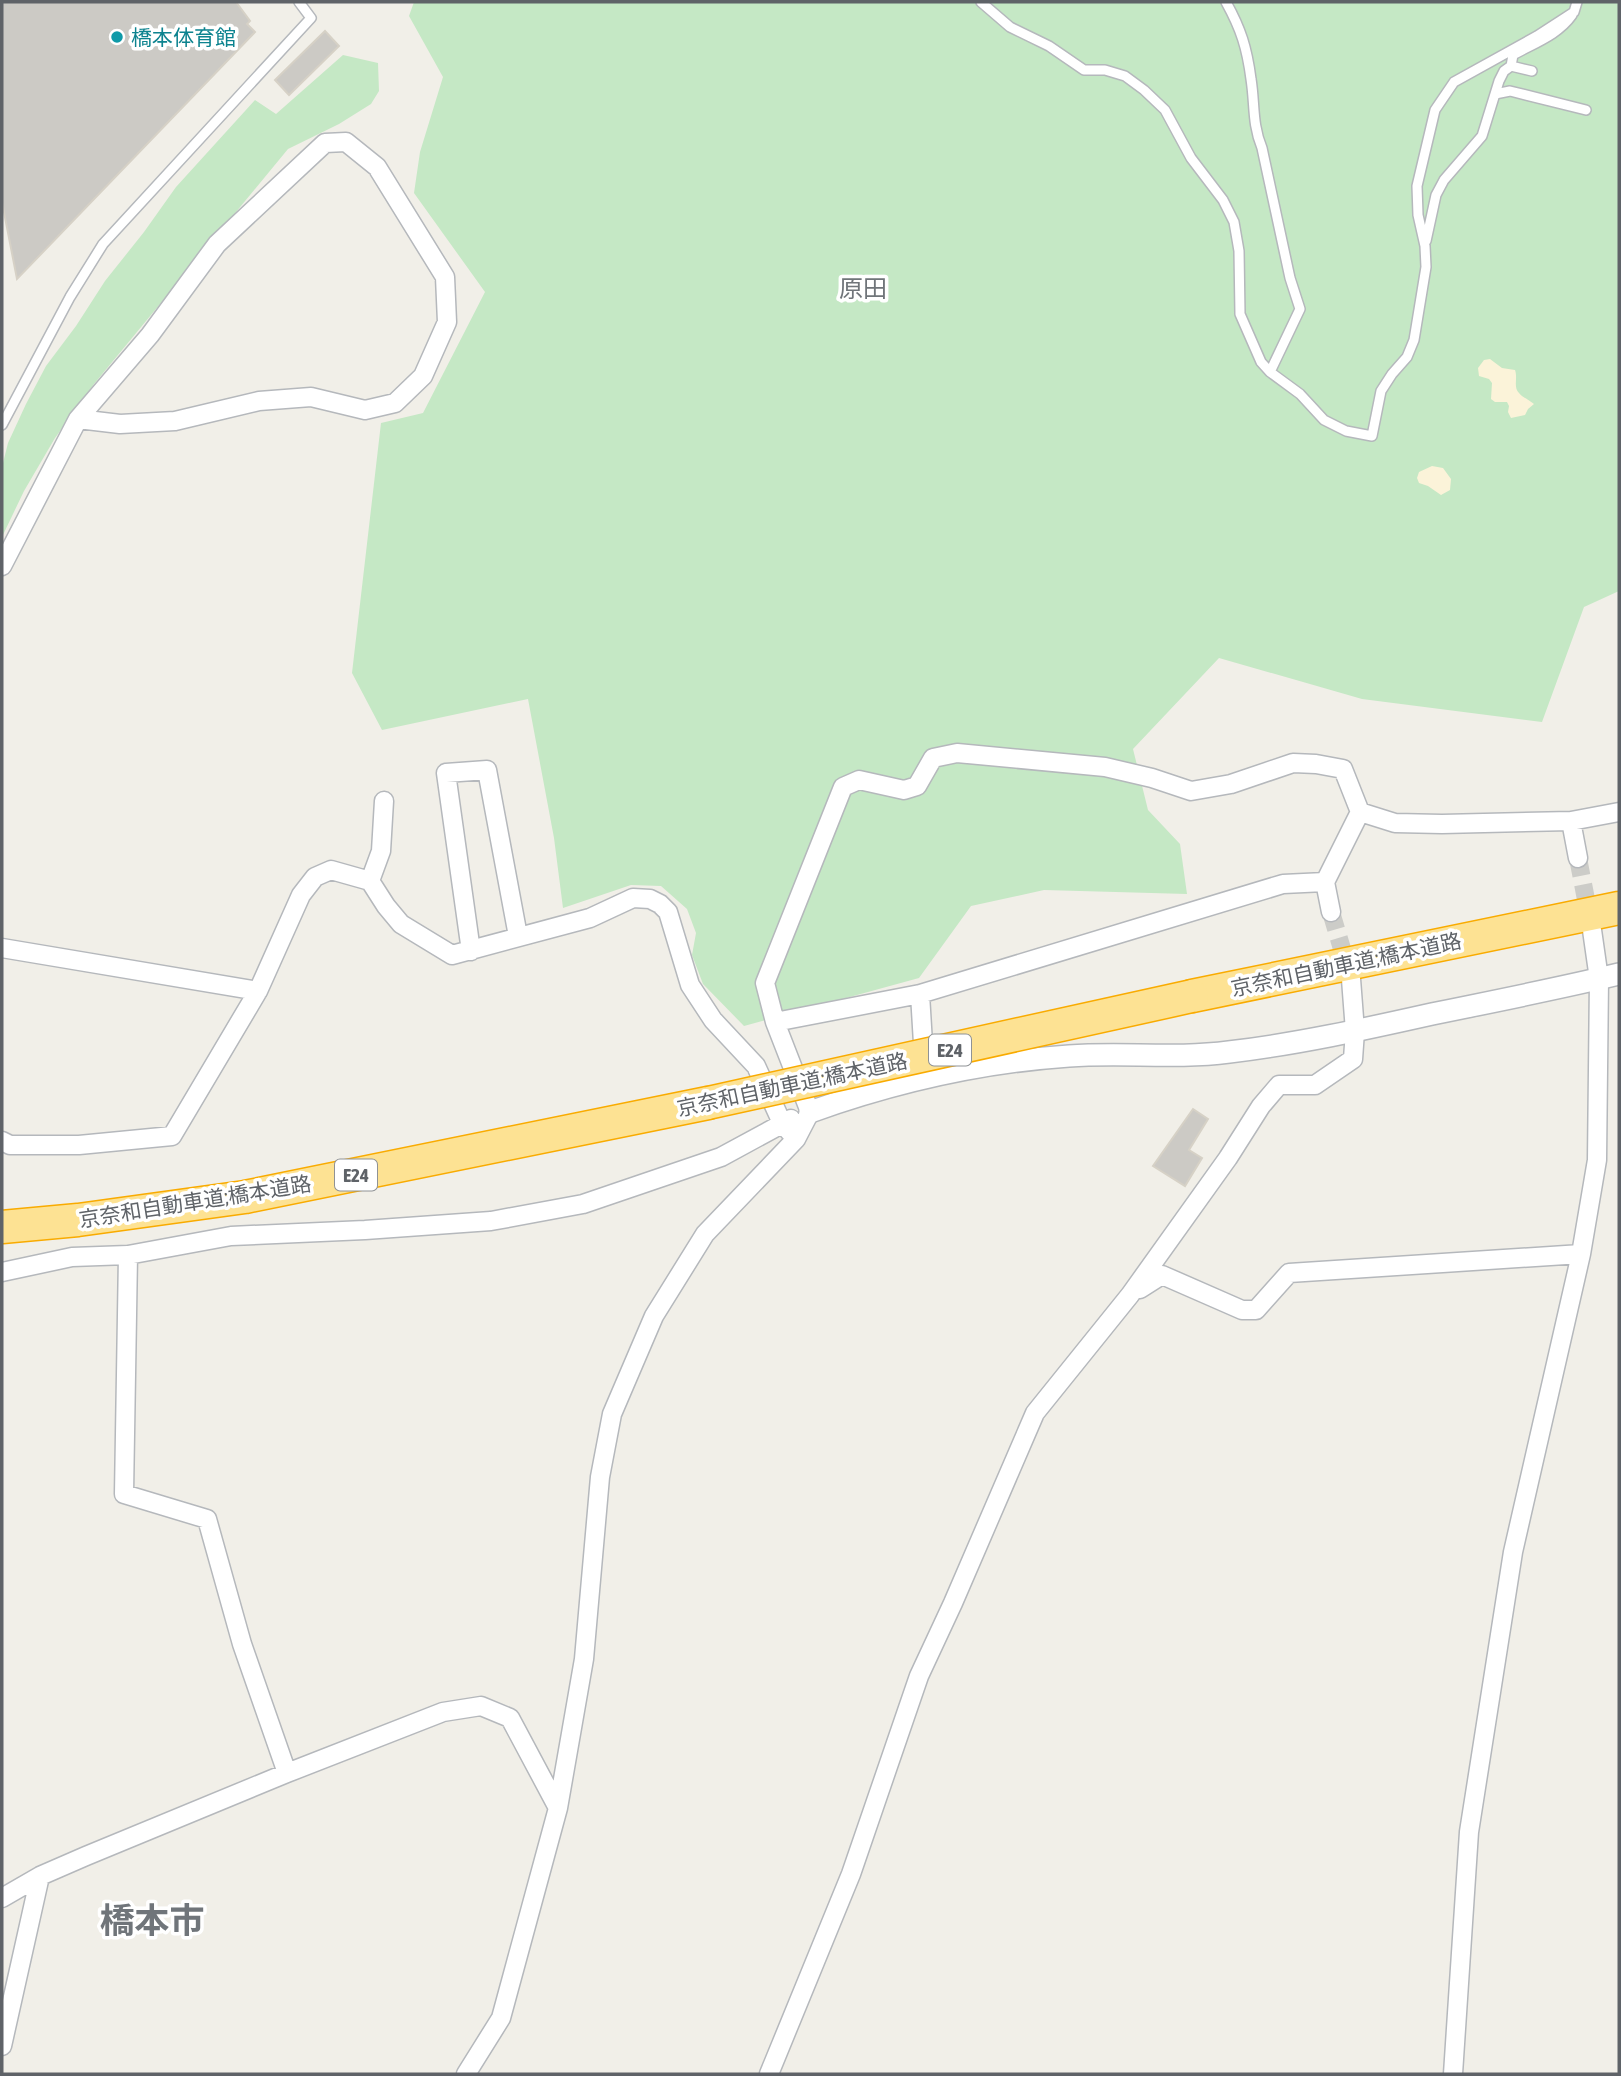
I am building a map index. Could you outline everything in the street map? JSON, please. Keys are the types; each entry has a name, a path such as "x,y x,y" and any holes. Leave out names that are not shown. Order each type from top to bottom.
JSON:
{"highway":[{"name":"京奈和自動車道;橋本道路","path":"2,1227 78,1220 245,1197 708,1103 1192,996 1619,908"}],"street":[{"path":"2,566 78,419 150,335 217,244 325,143 346,142 377,167 445,278 447,322 423,376 395,403 365,410 311,397 259,401 175,421 120,424 78,419"},
{"path":"466,2074 501,2018 558,1808 584,1658 600,1477 612,1414 654,1316 705,1234 796,1139 810,1112 775,1022 765,983 843,787 859,780 904,790 917,786 933,758 957,754 1105,767 1191,791 1231,784 1293,763 1343,769 1360,812 1325,882 1331,912"},
{"path":"471,951 446,773 487,770 518,936"},
{"path":"370,881 381,851 384,801"},
{"path":"1360,812 1395,823 1571,821 1619,812"},
{"path":"1571,821 1577,858"},
{"path":"2,1142 9,1145 79,1145 172,1136 258,991 301,895 315,877 331,870 370,881 401,923 452,955 590,918 633,898 650,899 660,904 668,912 690,985 713,1020 756,1066 782,1123 796,1139"},
{"path":"775,1022 920,994 1283,884 1325,882"},
{"path":"1453,2074 1469,1832 1513,1552 1581,1254 1597,1160 1609,976 1592,930"},
{"path":"2,948 258,991"},
{"path":"2,1272 72,1257 128,1255 231,1236 491,1221 583,1204 720,1157 782,1123 810,1112 925,1077 996,1064 1071,1055 1170,1057 1227,1052 1355,1031 1609,976"},
{"path":"769,2074 851,1874 919,1676 1035,1413 1130,1295 1270,1095 1279,1085 1315,1085 1353,1059 1355,1031 1350,979"},
{"path":"920,994 925,1077"},
{"path":"1130,1295 1162,1275 1242,1310 1256,1310 1289,1273 1581,1254"},
{"path":"128,1255 124,1494 207,1519 242,1644 287,1773"},
{"path":"2,1898 40,1875 443,1712 481,1706 510,1718 558,1808"},
{"path":"2,2046 40,1875"}],"lane":[{"path":"2,425 70,297 103,244 312,18 299,2"},
{"path":"981,2 1010,27 1049,46 1084,70 1105,70 1125,76 1165,110 1191,158 1223,201 1234,222 1239,251 1240,314 1261,362 1270,373 1300,394 1324,420 1346,431 1372,436 1381,391 1407,358 1414,340 1426,267 1425,246 1418,215 1417,186 1435,110 1454,82 1537,36 1576,7"},
{"path":"1226,2 1241,30 1251,80 1254,130 1262,148 1290,278 1300,309 1270,373"},
{"path":"1425,246 1436,195 1444,180 1482,136 1495,94 1513,55 1566,24 1576,7"},
{"path":"1510,66 1532,71"},
{"path":"1495,94 1510,91 1586,110"}],"green space":[{"path":"414,2 1619,2 1619,591 1584,607 1542,722 1362,699 1219,658 1133,749 1148,810 1180,844 1187,894 1044,890 971,906 919,978 744,1026 703,984 692,955 696,933 687,909 661,886 631,885 563,908 554,838 528,699 382,730 352,673 381,423 423,413 485,292 414,193 420,152 443,77 409,16"},
{"path":"343,55 378,63 379,91 371,104 339,124 288,149 94,384 55,438 24,491 2,537 2,467 8,443 46,366 105,281 176,187 255,100 276,114"}],"sand":[{"path":"1490,359 1502,368 1515,370 1517,391 1534,404 1525,415 1511,418 1507,402 1495,402 1491,399 1492,383 1479,376 1478,368 1484,360"},
{"path":"1432,466 1443,468 1451,479 1450,490 1441,495 1419,483 1417,478 1419,472"}],"building":[{"path":"2,2 236,2 250,21 247,24 255,32 17,279 2,202"},
{"path":"325,31 339,46 289,95 275,80"},
{"path":"1193,1109 1208,1119 1189,1150 1202,1158 1185,1186 1153,1166"}],"tunnel":[{"path":"1578,858 1590,920"},
{"path":"1331,912 1348,969"}],"place":[{"name":"橋本体育館","path":"117,37"}],"district":[{"name":"原田","path":"863,288"},
{"name":"橋本市","path":"152,1920"}]}
